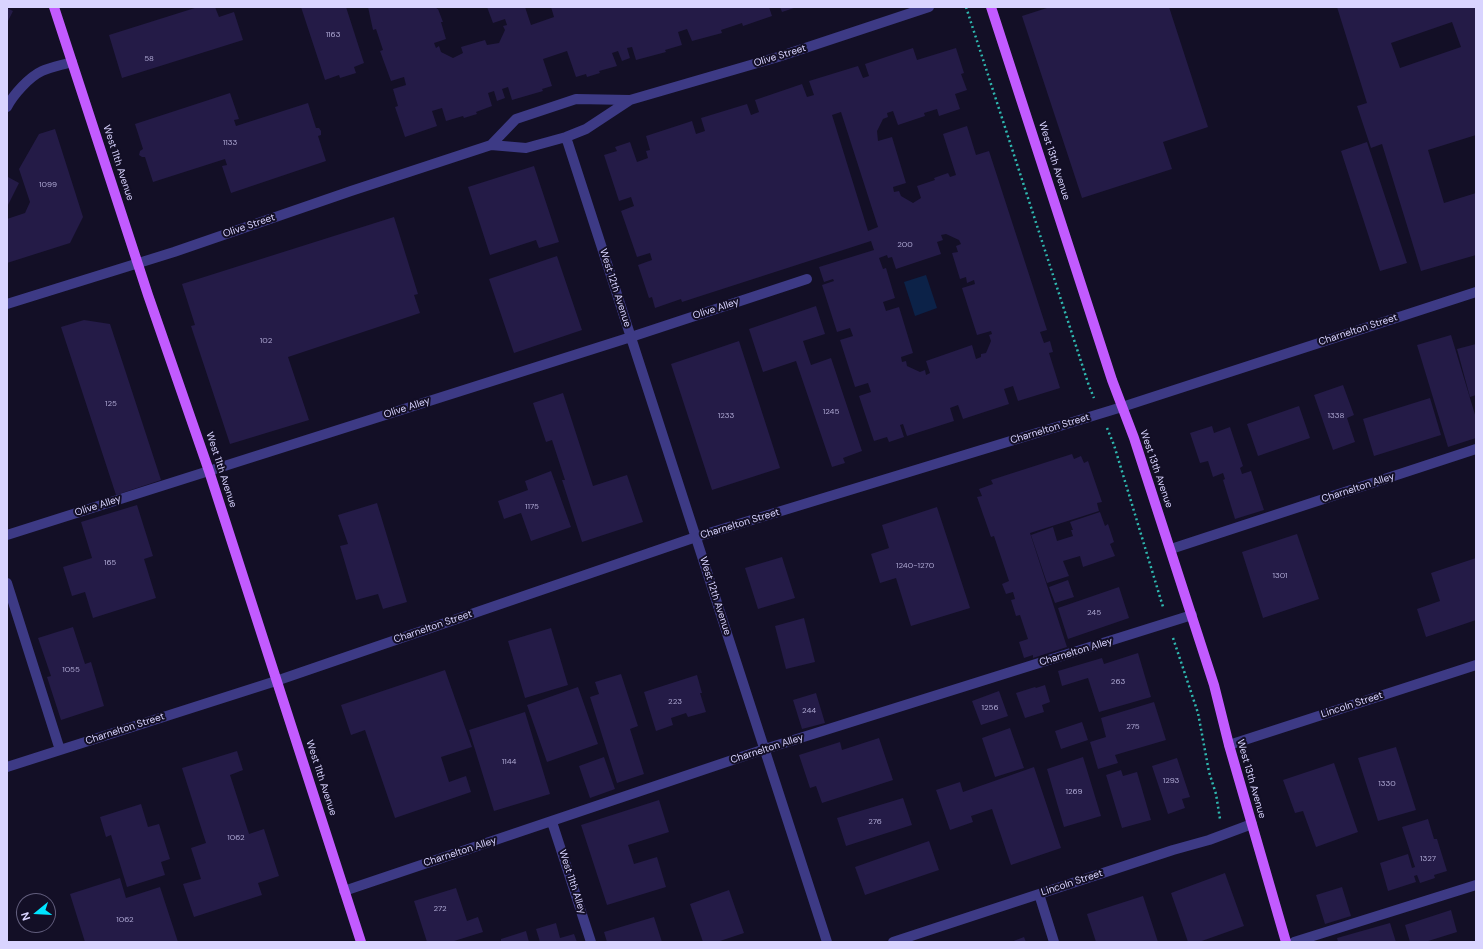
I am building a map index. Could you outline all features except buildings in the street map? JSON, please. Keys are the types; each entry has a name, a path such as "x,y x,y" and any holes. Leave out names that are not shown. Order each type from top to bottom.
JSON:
{"main road":[{"name":"West 11th Avenue","path":"54,7 138,264 209,471 361,942"},
{"name":"West 13th Avenue","path":"990,7 1112,380 1171,549 1192,615 1214,685 1229,745 1286,942"}],"street":[{"name":"Olive Street","path":"7,304 138,264 491,145 526,148 566,136 586,129 630,100 778,57 929,7"},
{"path":"7,107 11,100 26,83 41,72 72,62"},
{"name":"Olive Street","path":"491,145 516,119 576,99 630,100"},
{"name":"West 12th Avenue","path":"566,136 827,942"},
{"name":"Olive Alley","path":"7,536 631,337 807,279"},
{"name":"Charnelton Street","path":"7,767 276,681 696,537 1122,407 1476,292"},
{"name":"Charnelton Alley","path":"1171,549 1476,449"},
{"path":"7,583 60,750"},
{"name":"Charnelton Alley","path":"344,891 765,749 1192,615"},
{"name":"Lincoln Street","path":"1229,745 1476,665"},
{"name":"West 11th Alley","path":"552,822 591,942"},
{"name":"Lincoln Street","path":"893,942 1209,840 1252,824"},
{"path":"1294,942 1476,885"},
{"path":"1039,894 1054,942"}],"water":[{"path":"926,275 937,308 915,316 904,282"}]}
